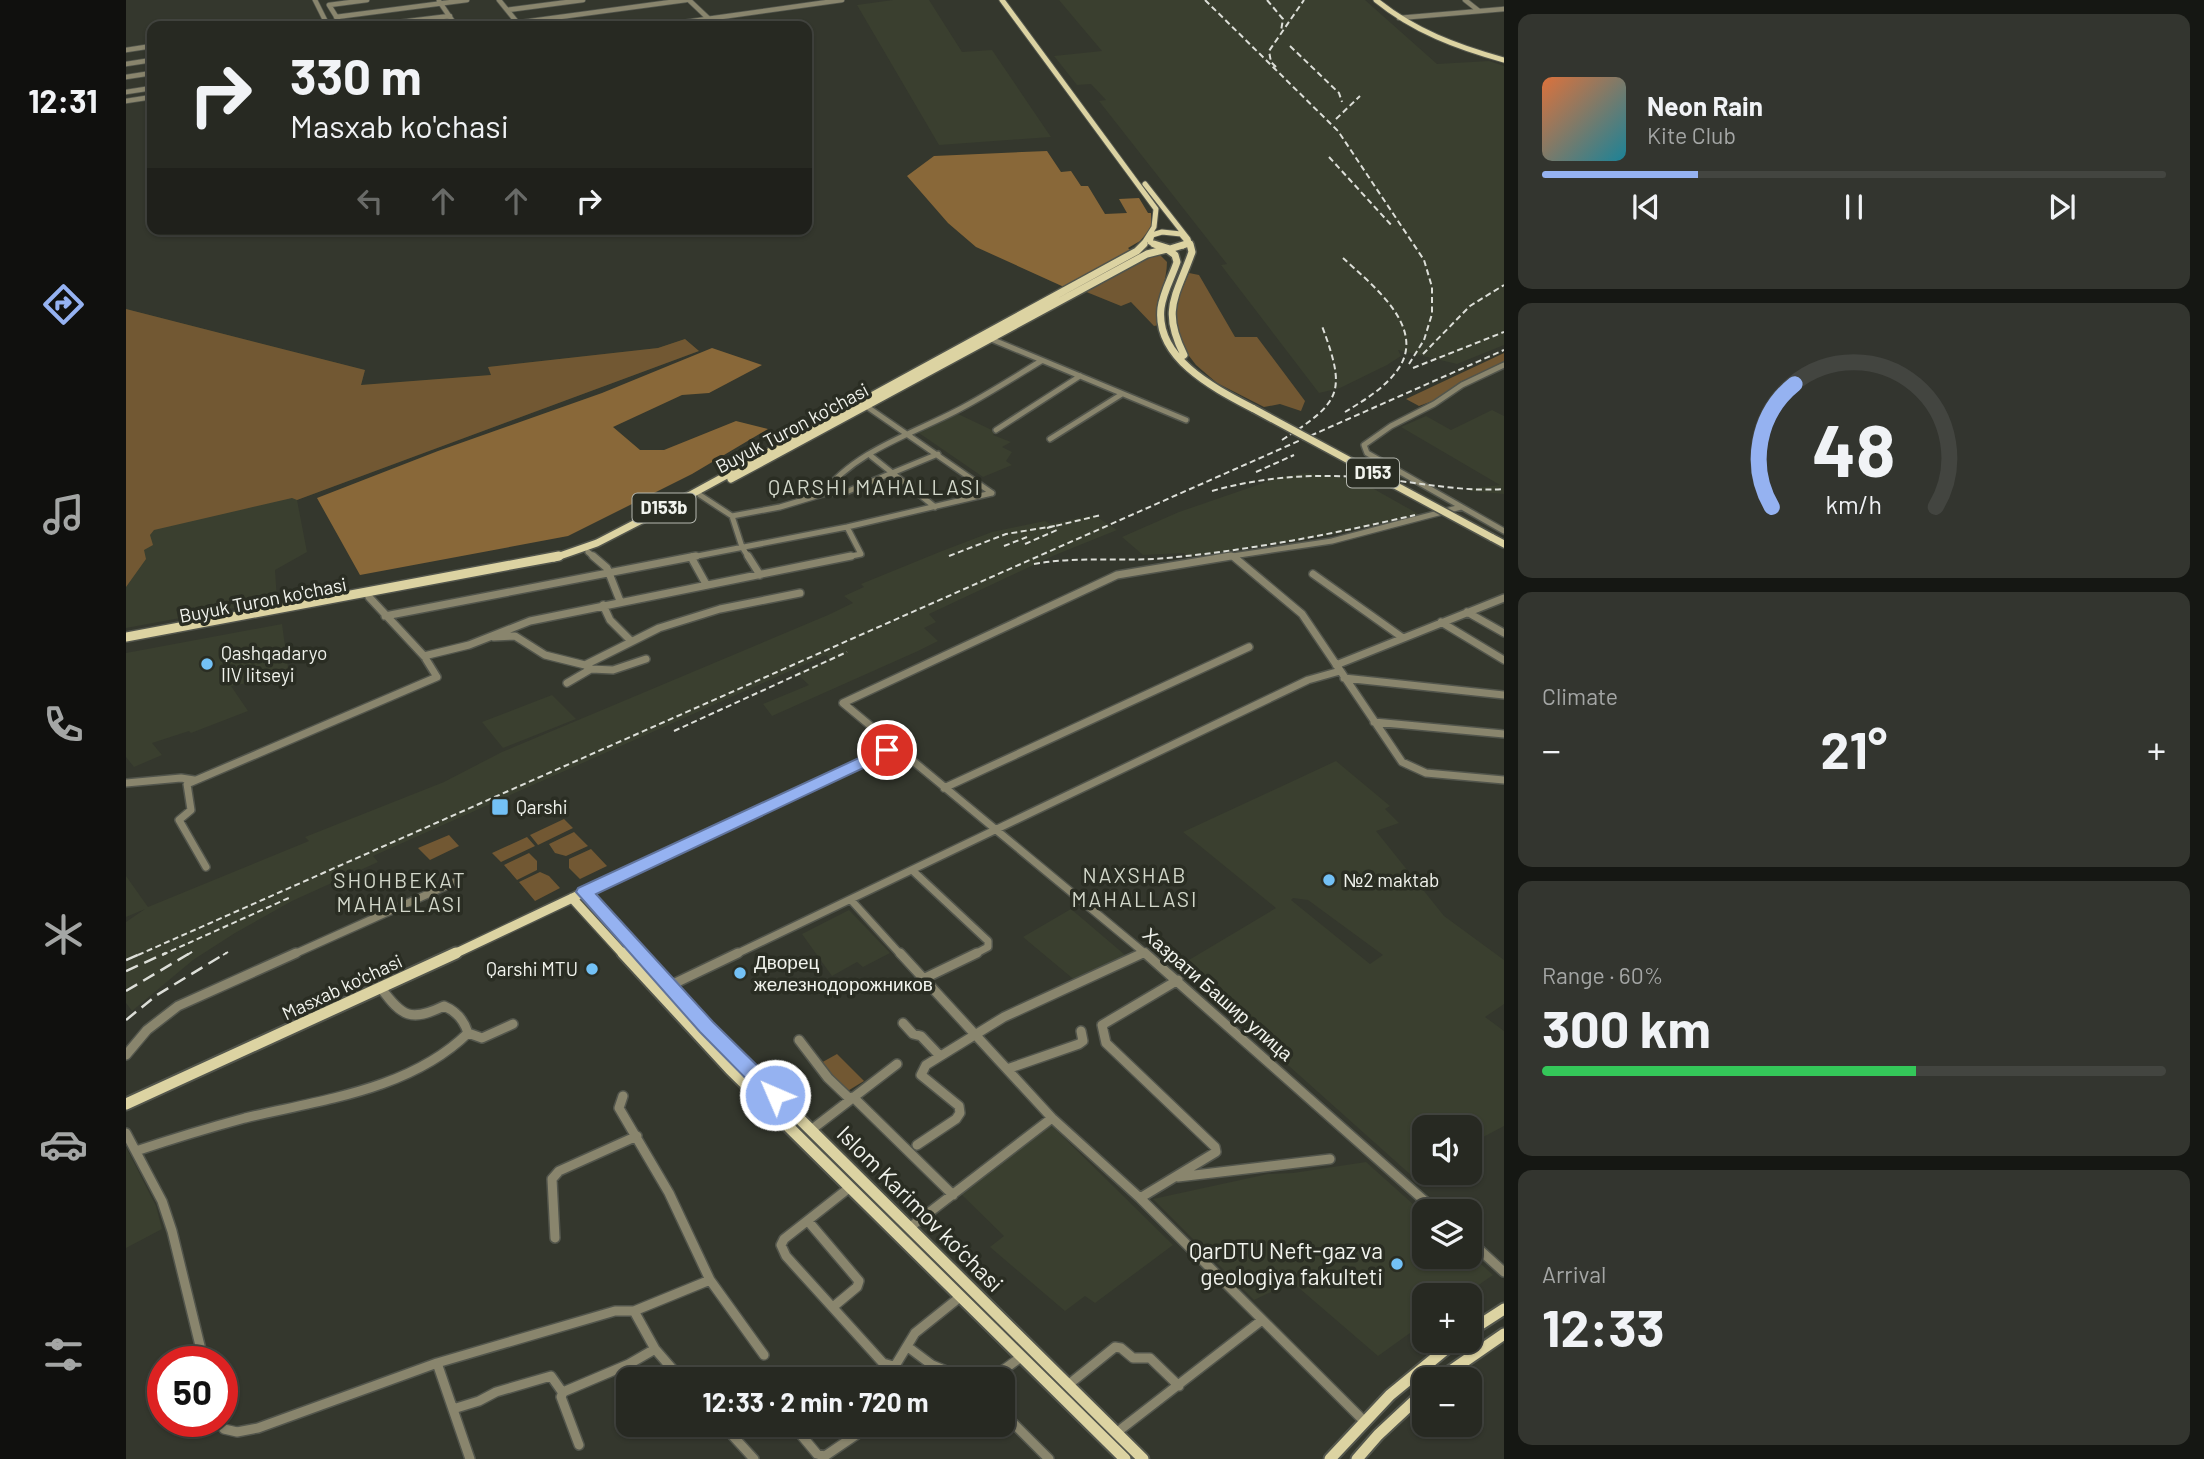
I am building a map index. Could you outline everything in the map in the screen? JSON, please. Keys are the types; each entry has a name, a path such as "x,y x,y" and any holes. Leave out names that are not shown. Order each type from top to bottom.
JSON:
{"main road":[{"path":"1002,0 1156,209 1156,226 1150,237"},
{"path":"1008,0 1188,239"},
{"path":"1377,0 1399,18 1437,38 1504,60"},
{"path":"1150,237 1169,232 1181,234 1188,239"},
{"path":"1150,237 1153,244 1167,249"},
{"name":"Buyuk Turon ko'chasi","path":"126,640 558,561 588,552 700,495 866,404 1119,262 1142,247 1150,237"},
{"name":"Buyuk Turon ko'chasi","path":"126,640 566,555 605,540 991,339 1147,254 1184,247 1188,239"},
{"name":"D153","path":"1188,239 1192,252 1170,314 1176,341 1187,359 1200,372 1256,408"},
{"name":"D153","path":"1167,249 1175,255 1177,261 1161,311 1168,341 1185,365 1202,379 1504,542"},
{"name":"Masxab ko'chasi","path":"126,1104 584,892"},
{"name":"Islom Karimov ko‘chasi","path":"584,892 707,1027 1143,1459"},
{"name":"Islom Karimov ko‘chasi","path":"572,898 703,1041 1125,1459"},
{"path":"852,1190 866,1185"},
{"path":"1482,1323 1504,1309"},
{"path":"1456,1367 1504,1334"},
{"path":"1330,1459 1363,1420 1439,1353"},
{"path":"1357,1459 1412,1403"}],"street":[{"path":"315,0 326,21"},
{"path":"338,21 329,5 367,0"},
{"path":"336,18 467,0"},
{"path":"499,0 516,21"},
{"path":"508,10 583,0"},
{"path":"546,21 687,0 709,19"},
{"path":"769,0 778,9"},
{"path":"694,21 842,0"},
{"path":"1465,0 1479,11"},
{"path":"440,2 453,21"},
{"path":"1399,18 1503,10"},
{"path":"409,21 450,16"},
{"path":"126,50 147,47"},
{"path":"126,64 147,62"},
{"path":"126,77 147,74"},
{"path":"126,92 147,89"},
{"path":"126,101 147,98"},
{"path":"991,339 1186,419"},
{"path":"823,494 826,487 850,468 909,434 953,413 1041,360"},
{"path":"1504,365 1462,385 1434,404 1391,426 1364,445 1367,453 1504,531"},
{"path":"996,430 1080,376"},
{"path":"1050,439 1122,394"},
{"path":"385,616 847,527 992,493 866,404"},
{"path":"732,516 779,507 823,494 854,490 938,454"},
{"path":"871,456 935,507"},
{"path":"700,495 732,516 742,547 760,575"},
{"path":"1234,557 1332,541 1461,507"},
{"path":"486,639 512,626 620,601 861,554 847,527"},
{"path":"588,552 608,572 620,601"},
{"path":"691,557 706,584"},
{"path":"1234,557 1302,614 1402,762 1414,770 1504,780"},
{"name":"Хазрати Башир улица","path":"1234,557 1117,575 843,703 993,830 1178,980 1423,1199"},
{"path":"1313,575 1403,638"},
{"path":"567,683 630,640 720,609 800,593"},
{"path":"206,867 179,820 191,810 187,784 437,677 424,656 369,597"},
{"path":"670,986 1308,680 1340,671 1403,638 1504,598"},
{"path":"603,605 610,620 630,640"},
{"path":"1467,612 1504,633"},
{"path":"1441,622 1504,660"},
{"path":"424,656 501,635 515,636 545,655 588,667 613,670 646,659"},
{"path":"944,788 1249,647"},
{"path":"1340,671 1504,695"},
{"path":"1374,722 1504,734"},
{"path":"584,892 895,747"},
{"path":"126,783 181,778 194,780"},
{"path":"912,870 988,942 988,947 983,950 923,979"},
{"path":"126,1055 147,1030 178,1006 457,881"},
{"path":"851,900 1052,1118 1140,1198 1363,1420"},
{"path":"916,1145 956,1119 960,1113 959,1107 921,1075 926,1065 1004,1017 1144,952"},
{"path":"1140,1198 1212,1157 1216,1152 1215,1147 1106,1043 1102,1025 1178,980"},
{"path":"381,988 395,1009 416,1017 423,1017 444,1006 452,1008 467,1027 468,1034"},
{"path":"903,1023 913,1034 921,1036 940,1056"},
{"path":"468,1034 482,1038 513,1024"},
{"path":"1007,1069 1079,1044 1083,1041 1081,1031"},
{"path":"136,1151 218,1125 386,1083 450,1053 468,1034"},
{"path":"799,1040 828,1077 953,1195"},
{"path":"811,1130 897,1064"},
{"path":"623,1096 619,1108 668,1193 710,1280 764,1355"},
{"path":"909,1228 1052,1118"},
{"path":"126,1133 162,1200 200,1346"},
{"path":"555,1238 552,1178 559,1171 637,1136"},
{"path":"1174,1177 1330,1159"},
{"path":"852,1190 808,1221 781,1245 786,1256 883,1363 893,1366 915,1333 960,1297"},
{"path":"808,1221 859,1281 857,1287 832,1307"},
{"path":"1482,1252 1504,1272"},
{"path":"238,1432 258,1428 437,1363 615,1311 634,1311 710,1280"},
{"path":"634,1311 655,1349 671,1367"},
{"path":"1116,1433 1262,1320"},
{"path":"908,1347 937,1367"},
{"path":"1068,1385 1115,1347 1121,1348 1133,1358 1150,1358 1179,1386"},
{"path":"563,1393 629,1364 655,1349"},
{"path":"1007,1367 1021,1357"},
{"path":"437,1363 470,1459"},
{"path":"453,1409 479,1401 496,1392 551,1376 563,1393"},
{"path":"563,1393 561,1397 579,1445"},
{"path":"1015,1425 1049,1459"},
{"path":"734,1437 754,1459"},
{"path":"803,1437 817,1454 825,1456 853,1437"}],"shaded area":[{"path":"893,0 929,0 962,52 992,50 1051,137 939,145 857,5"},
{"path":"1059,0 1365,0 1437,64 1489,61 1504,66 1504,345 1457,364 1398,350 1401,356 1387,365 1340,388 1319,393 1221,265 1227,264 1099,101 1106,100 1091,84 1077,85 1054,56 1102,51"},
{"path":"1047,151 1061,172 1071,171 1081,186 1088,186 1105,214 1127,213 1119,199 1139,198 1148,213 1151,213 1151,228 1140,241 1128,248 1130,250 1064,287 976,247 948,223 907,176 934,156"},
{"path":"1154,254 1159,254 1167,262 1159,308 1159,325 1154,326 1131,302 1121,306 1084,291"},
{"path":"1189,273 1199,275 1235,337 1257,337 1305,401 1301,411 1280,404 1264,407 1217,383 1196,365 1183,348 1175,316 1177,301"},
{"path":"126,309 365,370 361,385 491,375 488,367 658,348 685,339 699,351 297,500 307,552 275,570 277,600 126,628"},
{"path":"126,309 365,370 361,385 491,375 488,367 658,348 685,339 699,351 297,500 292,498 154,530 150,535 153,545 144,550 146,559 126,587"},
{"path":"712,348 762,365 709,393 682,395 613,427 640,450 664,450 736,421 768,429 692,474 568,536 360,575 317,498 438,451 602,393"},
{"path":"1504,353 1504,362 1460,382 1438,399 1419,406 1406,399"},
{"path":"1492,410 1504,416 1504,494 1470,491 1468,489 1500,485 1401,427 1426,416 1451,430"},
{"path":"956,413 996,432 993,435 1011,442 1002,447 1012,452 1006,461 1012,465 983,477 916,431"},
{"path":"1307,473 1358,480 1420,515 1324,536 1188,557 1184,553 1143,555 1122,537 1179,512 1281,477"},
{"path":"1094,515 1117,530 1055,555 929,614 936,622 924,628 938,641 772,716 763,704 809,685 796,673 829,659 826,655 373,856 378,862 292,901 193,960 132,1011 126,1003 126,922 145,909 126,917 126,876 148,907 309,841 305,837 444,782 502,752 828,615 853,603 844,596 864,587 861,584 992,532 1045,521 1050,524"},
{"name":"Qashqadaryo IIV litseyi","path":"282,624 289,675 231,686 248,711 191,733 189,731 152,743 162,755 134,767 126,757 126,653"},
{"path":"552,695 576,719 503,748 482,722"},
{"path":"1336,761 1390,806 1385,809 1399,823 1376,831 1444,916 1504,960 1504,1004 1485,1017 1504,1031 1504,1126 1482,1138 1482,1115 1412,1115 1412,1176 1205,991 1216,985 1189,960 1276,908 1183,832","holes":["1291,900 1308,900 1383,955 1370,964"]},
{"path":"564,819 573,828 538,845 530,835"},
{"path":"574,832 588,846 566,856 555,853 549,844"},
{"path":"449,835 459,846 430,860 418,848"},
{"path":"527,837 535,846 501,862 492,853"},
{"path":"591,849 607,866 580,879 569,868 569,859"},
{"path":"529,853 537,861 537,870 517,880 504,865"},
{"path":"540,872 549,876 560,888 535,901 519,882"},
{"path":"1071,909 1125,955 1077,982 1023,937"},
{"path":"849,910 890,953 863,967 857,962 832,976 802,934"},
{"path":"837,1054 864,1081 846,1092 819,1064"},
{"path":"1051,1125 1173,1245 1095,1303 1085,1296 1065,1311 990,1247 1004,1236 960,1193"},
{"path":"126,1147 156,1206 162,1229 126,1248"},
{"path":"1366,1162 1412,1203 1412,1269 1482,1269 1482,1265 1493,1275 1481,1283 1412,1283 1412,1332 1378,1356 1292,1282 1254,1300 1153,1199 1268,1174"}],"railway":[{"path":"1205,0 1338,131 1424,260 1432,287 1432,314 1424,340 1409,364"},
{"path":"1267,0 1283,19 1281,31"},
{"path":"1276,67 1271,62 1269,51 1304,0"},
{"path":"1290,46 1339,93 1342,102"},
{"path":"1336,119 1360,96"},
{"path":"1329,157 1393,227"},
{"path":"1343,258 1393,309 1402,324 1406,340 1405,356 1391,378 1345,412"},
{"path":"1423,354 1470,306 1504,285"},
{"path":"1282,440 1317,416 1334,394 1335,367 1322,326"},
{"path":"1413,368 1504,332"},
{"path":"138,955 1504,350"},
{"path":"1256,472 1294,455"},
{"path":"1212,491 1254,482 1317,476 1382,479 1458,488 1504,489"},
{"path":"1047,528 1101,515"},
{"path":"1034,564 1067,560 1150,559 1230,551 1415,515"},
{"path":"949,556 1006,534 1055,526"},
{"path":"1025,544 1057,530"},
{"path":"1004,546 1027,537"},
{"path":"674,731 847,652"},
{"path":"162,955 291,897"},
{"path":"187,955 195,950"},
{"path":"223,955 228,952"},
{"path":"126,960 142,953"},
{"path":"126,971 166,953"},
{"path":"126,991 190,953"},
{"path":"126,1020 157,995 226,953"}],"place":[{"name":"Qashqadaryo IIV litseyi","path":"207,664"},
{"name":"Qarshi","path":"500,807"},
{"name":"№2 maktab","path":"1329,880"},
{"name":"Qarshi MTU","path":"592,969"},
{"name":"Дворец железнодорожников","path":"740,973"},
{"name":"QarDTU Neft-gaz va geologiya fakulteti","path":"1397,1264"}],"district":[{"name":"QARSHI MAHALLASI","path":"875,488"},
{"name":"NAXSHAB MAHALLASI","path":"1135,888"},
{"name":"SHOHBEKAT MAHALLASI","path":"400,893"}],"route":[{"path":"775,1095 707,1027 584,892 887,750"}]}
